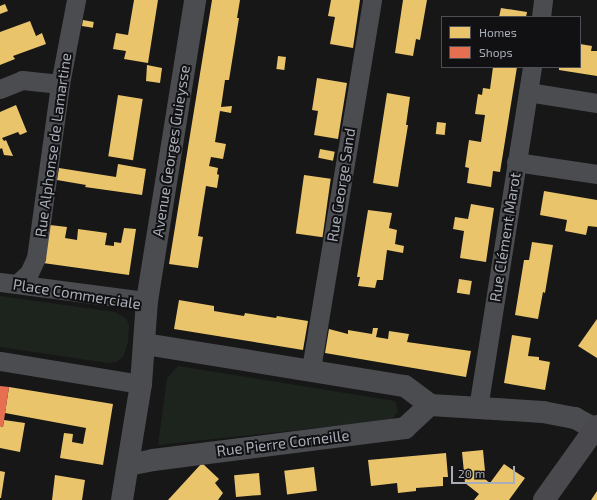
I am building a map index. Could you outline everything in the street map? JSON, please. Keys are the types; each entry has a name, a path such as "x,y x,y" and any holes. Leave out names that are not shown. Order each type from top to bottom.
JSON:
{"main road":[{"path":"544,500 596,427"}],"street":[{"name":"Rue Alphonse de Lamartine","path":"8,283 29,274 36,258 60,84 76,0"},
{"name":"Avenue Georges Guieysse","path":"147,301 195,0"},
{"name":"Rue George Sand","path":"311,370 372,0"},
{"path":"541,16 544,0"},
{"name":"Rue Clément Marot","path":"478,408 532,68"},
{"path":"0,89 22,80 60,84"},
{"path":"528,92 597,103"},
{"path":"516,162 597,174"},
{"name":"Place Commerciale","path":"8,283 147,301 141,384"},
{"path":"145,344 405,386 430,405 543,412 575,418 596,427"},
{"path":"0,361 141,384 122,500"},
{"name":"Rue Pierre Corneille","path":"128,465 153,460 405,428 430,405"}],"shaded area":[{"path":"0,296 115,312 126,318 129,325 128,343 123,357 117,362 108,363 0,347"},
{"path":"178,366 395,401 398,411 392,420 158,445 167,378"}],"building: Homes":[{"path":"134,0 158,0 148,63 124,59 126,51 113,49 116,33 128,35"},
{"path":"212,0 240,0 237,18 239,18 229,80 225,80 221,107 232,106 231,113 220,111 215,142 226,144 223,159 211,157 209,166 218,168 217,174 219,175 217,188 206,186 198,236 203,237 198,268 169,264"},
{"path":"331,0 360,0 353,48 330,44 335,17 328,16"},
{"path":"403,0 427,0 420,40 416,39 413,56 395,53"},
{"path":"5,4 8,11 0,14 0,6"},
{"path":"501,8 527,12 526,16 499,16"},
{"path":"83,20 94,22 93,28 82,26"},
{"path":"30,21 36,36 42,33 46,44 13,56 15,59 0,65 0,32"},
{"path":"581,44 592,46 591,51 597,51 597,76 559,70 559,68 581,68"},
{"path":"278,56 286,57 284,70 276,69"},
{"path":"147,65 162,68 160,83 146,81"},
{"path":"493,68 517,68 500,172 493,171 491,187 467,183 469,168 465,167 469,140 481,142 485,115 475,114 478,94 482,95 483,88 490,89"},
{"path":"317,78 347,83 338,139 314,135 318,111 312,110"},
{"path":"387,93 410,97 406,125 408,125 398,187 373,183"},
{"path":"118,95 143,99 133,160 108,156"},
{"path":"16,105 27,132 20,135 18,132 2,138 4,141 6,140 13,156 4,155 2,148 0,149 0,112"},
{"path":"437,122 446,123 445,135 436,134"},
{"path":"320,149 335,152 333,161 318,158"},
{"path":"118,164 146,169 142,195 85,187 86,185 57,180 59,168 116,177"},
{"path":"304,175 331,179 323,237 296,233"},
{"path":"544,191 597,200 597,227 588,226 586,235 565,231 567,220 540,215"},
{"path":"471,204 494,208 486,262 460,258 464,231 453,229 455,217 468,219"},
{"path":"368,210 392,213 389,228 397,230 395,244 404,246 403,253 387,250 383,280 377,280 375,288 358,286 360,277 357,277"},
{"path":"50,225 67,227 65,238 77,240 78,229 107,233 105,245 114,246 114,242 121,243 124,228 136,229 129,275 43,263"},
{"path":"532,242 553,245 545,293 543,292 538,319 515,315 524,260 529,260"},
{"path":"459,279 472,281 470,295 457,293"},
{"path":"179,300 214,306 214,311 244,316 245,313 308,321 303,350 174,329"},
{"path":"597,319 597,358 578,346"},
{"path":"373,328 378,328 376,337 388,339 389,331 409,334 407,342 471,351 466,377 325,353 329,329 348,334 348,330 372,334"},
{"path":"512,335 531,338 528,356 539,357 539,360 550,362 545,390 504,383"},
{"path":"9,387 113,404 103,465 60,458 64,433 73,434 72,442 83,444 86,428 5,413"},
{"path":"4,420 25,423 20,452 0,448 0,426 3,427"},
{"path":"483,450 485,471 481,476 490,483 504,464 525,478 509,500 474,500 479,494 465,483 462,452"},
{"path":"446,453 448,477 443,477 443,486 416,488 416,491 398,493 397,483 371,486 368,460"},
{"path":"202,463 219,479 215,483 223,493 218,500 168,500"},
{"path":"314,467 317,491 287,494 284,471"},
{"path":"0,471 5,472 1,498 0,498"},
{"path":"259,473 261,495 236,497 234,475"},
{"path":"55,475 85,480 82,500 52,500"},
{"path":"597,491 597,500 591,500"}],"building: Shops":[{"path":"0,386 9,387 3,427 0,426"}]}
